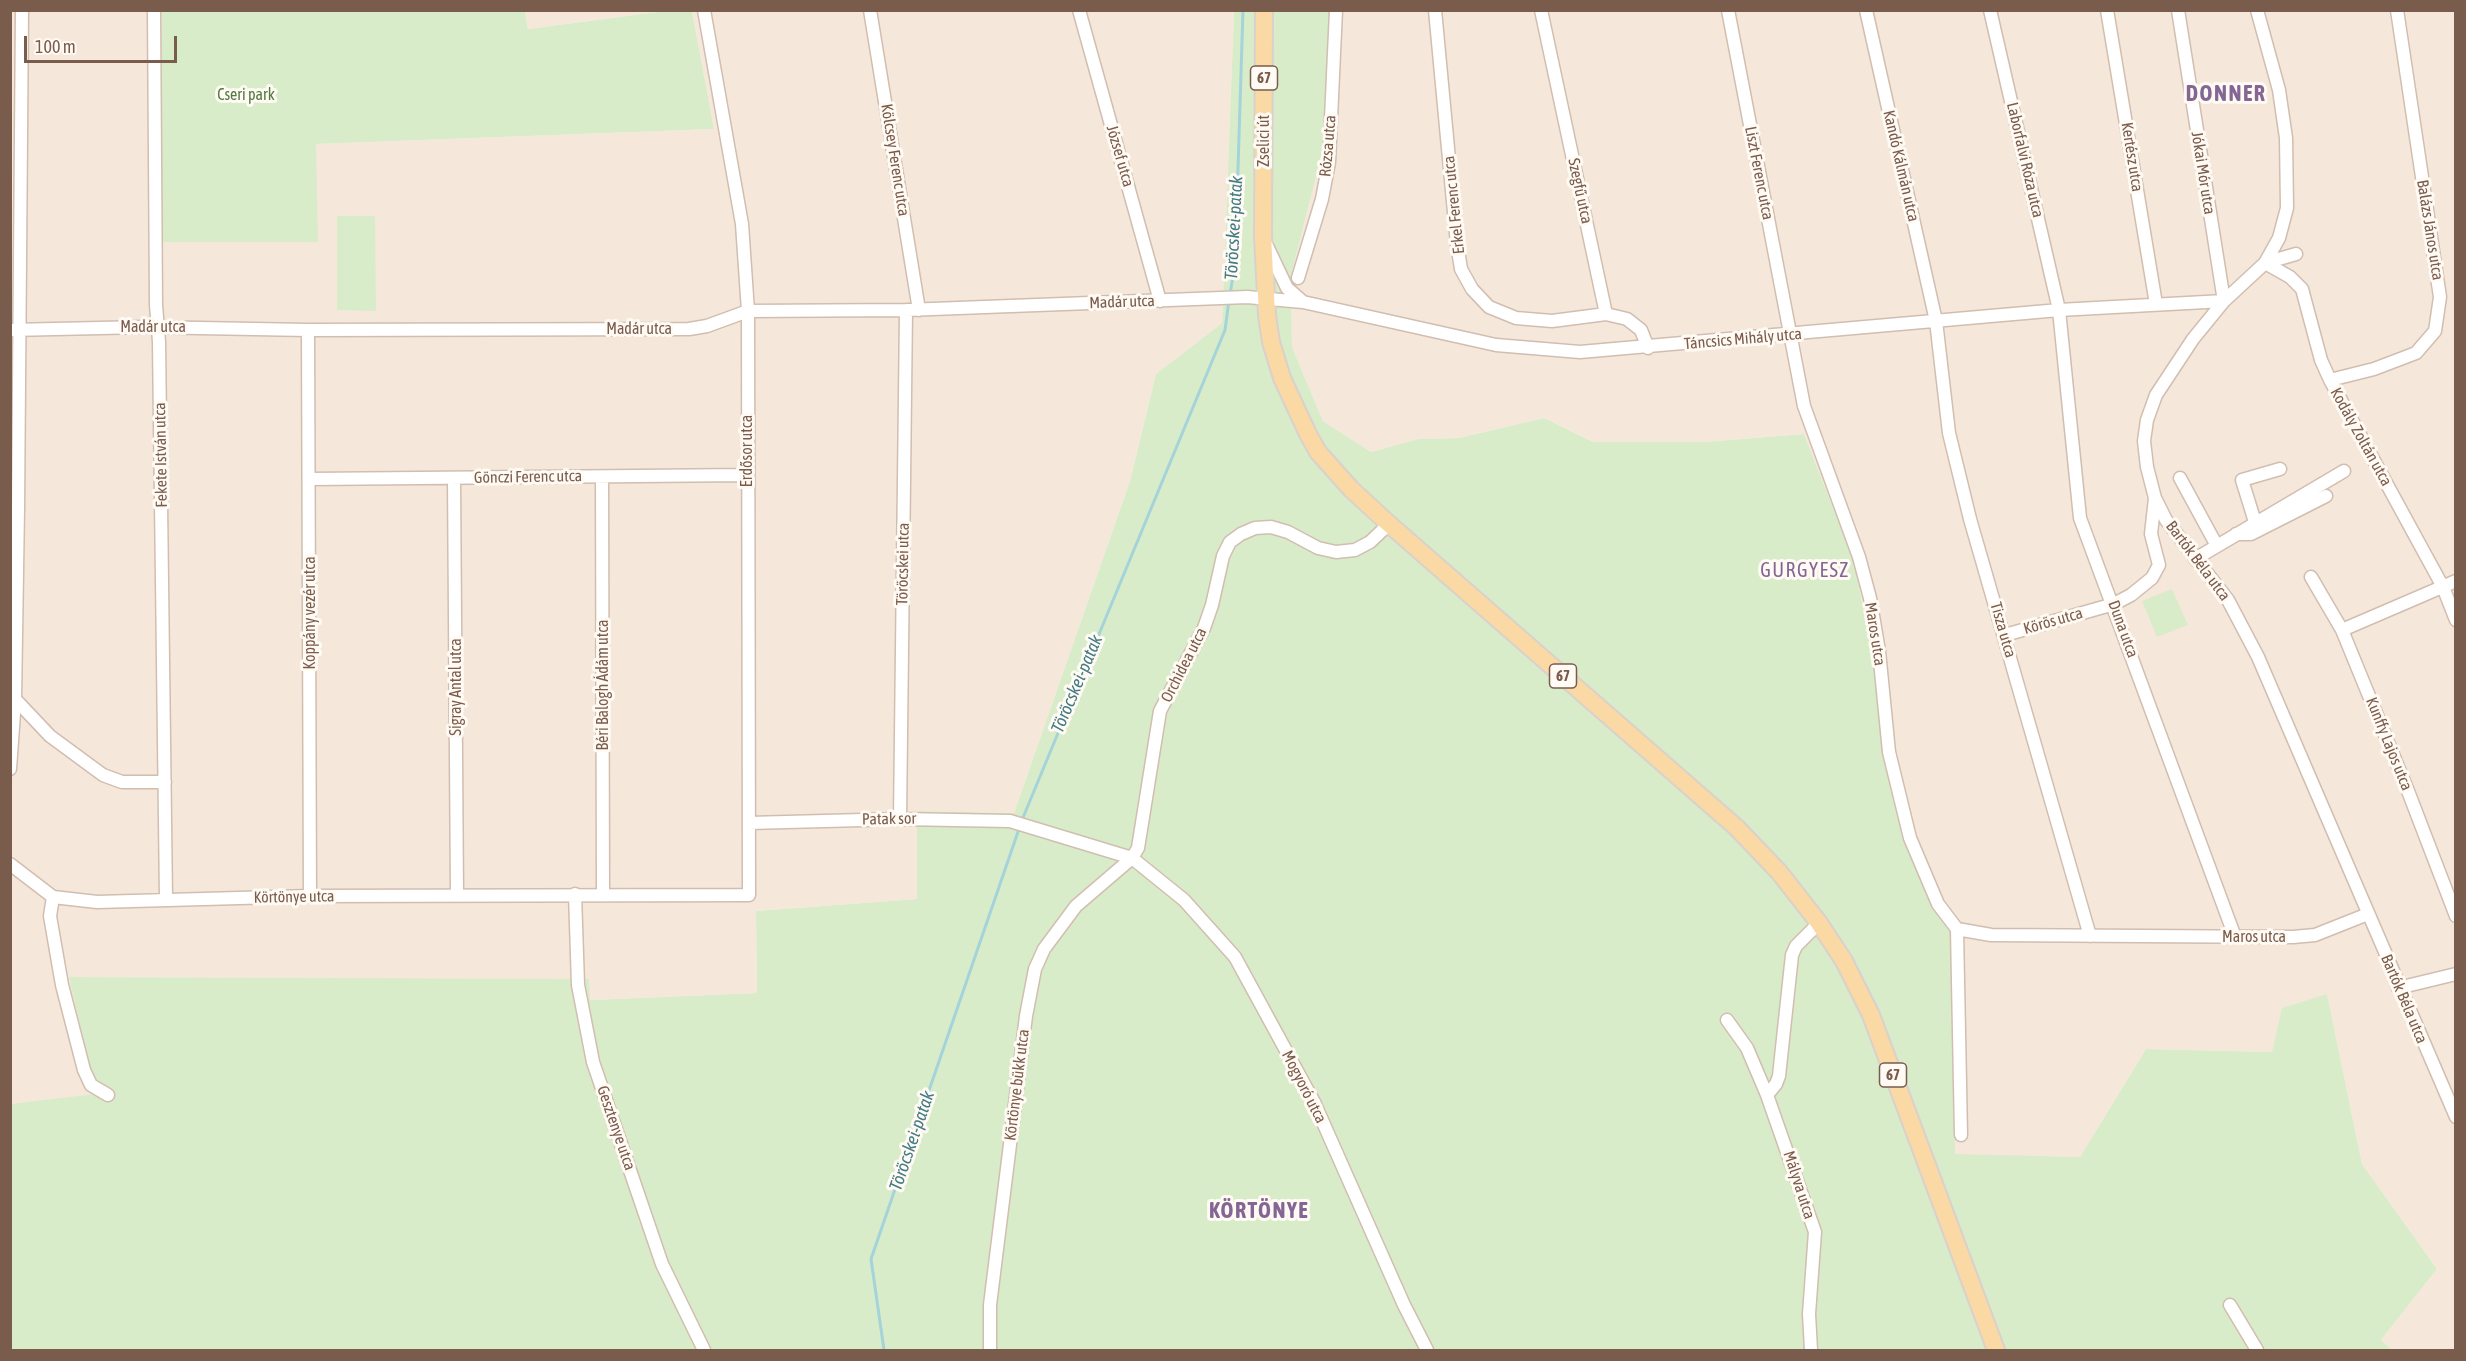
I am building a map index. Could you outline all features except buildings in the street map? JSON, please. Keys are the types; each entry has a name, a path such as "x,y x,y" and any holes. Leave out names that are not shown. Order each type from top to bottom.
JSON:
{"main road":[{"name":"Zselici út","path":"1263,236 1264,10"},
{"name":"67","path":"1263,236 1265,298 1271,342 1279,370 1318,452 1351,489 1389,524 1737,828 1779,872 1819,923 1844,962 1871,1015 1996,1350"}],"street":[{"path":"10,769 15,699 16,65 22,10"},
{"name":"Fekete István utca","path":"154,10 166,900"},
{"name":"Erdősor utca","path":"704,10 742,224 748,311 749,895"},
{"name":"Kölcsey Ferenc utca","path":"870,10 919,310"},
{"name":"József utca","path":"1079,10 1160,301"},
{"name":"Rózsa utca","path":"1299,278 1322,199 1329,162 1336,10"},
{"name":"Erkel Ferenc utca","path":"1435,10 1457,244 1461,269 1472,289 1489,308 1516,318 1552,321 1606,314"},
{"name":"Szegfű utca","path":"1541,10 1606,314"},
{"name":"Liszt Ferenc utca","path":"1728,10 1791,335"},
{"name":"Kandó Kálmán utca","path":"1866,10 1936,321"},
{"name":"Laborfalvi Róza utca","path":"1990,10 2059,310"},
{"name":"Kertész utca","path":"2108,10 2156,304"},
{"name":"Jókai Mór utca","path":"2178,10 2224,300"},
{"name":"Bartók Béla utca","path":"2257,10 2279,90 2288,169 2287,208 2279,238 2265,263 2224,300 2175,365 2156,395 2147,420 2144,441 2146,467 2155,498 2166,520 2228,600 2253,647 2398,988 2456,1117"},
{"name":"Balázs János utca","path":"2330,380 2374,369 2416,353 2435,331 2440,297 2397,10"},
{"path":"1263,236 1278,273 1287,288 1302,302"},
{"path":"2265,263 2296,254"},
{"name":"Kodály Zoltán utca","path":"2265,263 2290,276 2302,289 2321,360 2330,380 2442,587 2456,620"},
{"name":"Madár utca","path":"14,330 157,327 308,330 689,329 707,326 748,311 919,310 1217,297 1265,298"},
{"name":"Táncsics Mihály utca","path":"1265,298 1302,302 1496,345 1580,352 1648,348 2059,310 2224,300"},
{"name":"Töröcskei utca","path":"900,819 906,310"},
{"name":"Duna utca","path":"2059,310 2080,518 2114,604 2235,937"},
{"path":"1606,314 1627,319 1636,324 1646,338 1648,348"},
{"name":"Tisza utca","path":"1936,321 1949,433 1970,519 2090,936"},
{"name":"Koppány vezér utca","path":"308,330 310,896"},
{"name":"Maros utca","path":"1791,335 1804,406 1859,557 1870,598 1879,651 1889,752 1910,838 1938,904 1957,929 1991,935 2235,937 2315,935 2368,914"},
{"path":"2255,522 2242,480 2280,469"},
{"path":"2195,559 2344,471"},
{"name":"Gönczi Ferenc utca","path":"310,480 747,475"},
{"name":"Béri Balogh Ádám utca","path":"602,477 603,894"},
{"name":"Sigray Antal utca","path":"454,478 457,895"},
{"path":"2180,478 2217,546"},
{"path":"2235,534 2251,534 2326,496"},
{"name":"Körös utca","path":"2005,635 2114,604 2131,595 2152,578 2159,565 2151,534 2155,498"},
{"name":"Orchidea utca","path":"1132,858 1141,836 1147,782 1160,711 1204,628 1212,605 1222,556 1230,542 1240,534 1256,528 1271,527 1288,532 1318,548 1336,552 1355,550 1370,542 1389,524"},
{"name":"Kunffy Lajos utca","path":"2311,578 2342,630 2456,916"},
{"path":"2342,630 2456,581"},
{"path":"15,699 50,736 103,775 122,782 165,782"},
{"name":"Patak sor","path":"749,823 900,819 1010,820 1132,858"},
{"name":"Körtönye bükk utca","path":"990,1350 990,1305 1026,1016 1035,969 1044,949 1076,906 1132,858"},
{"name":"Mogyoró utca","path":"1132,858 1184,900 1234,957 1314,1102 1404,1305 1427,1350"},
{"path":"10,864 53,897 50,916 63,985 84,1070 91,1085 108,1095"},
{"name":"Gesztenye utca","path":"575,894 578,985 593,1062 662,1264 704,1350"},
{"name":"Körtönye utca","path":"53,897 97,902 310,896 749,895"},
{"path":"1767,1095 1779,1076 1792,955 1796,946 1819,923"},
{"path":"1957,929 1961,1135"},
{"path":"2398,988 2456,974"},
{"name":"Mályva utca","path":"1727,1020 1747,1048 1767,1095 1815,1232 1809,1314 1812,1350"},
{"path":"2230,1305 2257,1350"}],"shaded area":[{"path":"525,10 665,11 528,29"},
{"path":"10,11 162,11 161,242 315,144 714,129 692,11 1234,11 1222,323 1156,374 1130,481 1014,813 917,811 917,899 756,911 757,993 589,1000 589,980 70,977 96,1095 11,1104"},
{"path":"1338,11 2455,11 2455,1350 2392,1350 2381,1340 2437,1269 2362,1164 2327,995 2272,1052 2146,1049 2080,1157 1955,1155 1954,932 1931,903 1905,841 1884,751 1872,653 1854,561 1804,434 1704,442 1593,442 1544,418 1459,438 1418,439 1371,452 1323,421 1292,347 1291,274 1321,157"}],"green space":[{"name":"Cseri park","path":"162,11 525,11 528,29 665,11 692,11 714,129 316,144 318,242 161,242"},
{"path":"1234,11 1338,11 1321,157 1291,275 1292,347 1323,421 1371,452 1418,439 1459,438 1544,418 1593,442 1704,442 1804,434 1854,561 1872,652 1884,751 1905,841 1931,903 1954,932 1955,1154 2080,1157 2146,1049 2272,1052 2282,1008 2327,994 2362,1164 2437,1269 2381,1340 2392,1350 11,1350 10,1104 96,1094 69,977 589,979 590,1000 757,993 756,911 917,899 917,811 1014,813 1130,481 1156,374 1222,323"},
{"path":"337,216 375,216 376,311 337,310"},
{"path":"2172,589 2188,625 2157,637 2142,601"}],"waterway":[{"name":"Töröcskei-patak","path":"1230,294 1235,264 1243,10"},
{"name":"Töröcskei-patak","path":"1022,820 1225,330 1229,300"},
{"name":"Töröcskei-patak","path":"884,1350 871,1259 1020,826"}],"district":[{"name":"DONNER","path":"2226,94"},
{"name":"GURGYESZ","path":"1805,571"},
{"name":"KÖRTÖNYE","path":"1259,1211"}]}
